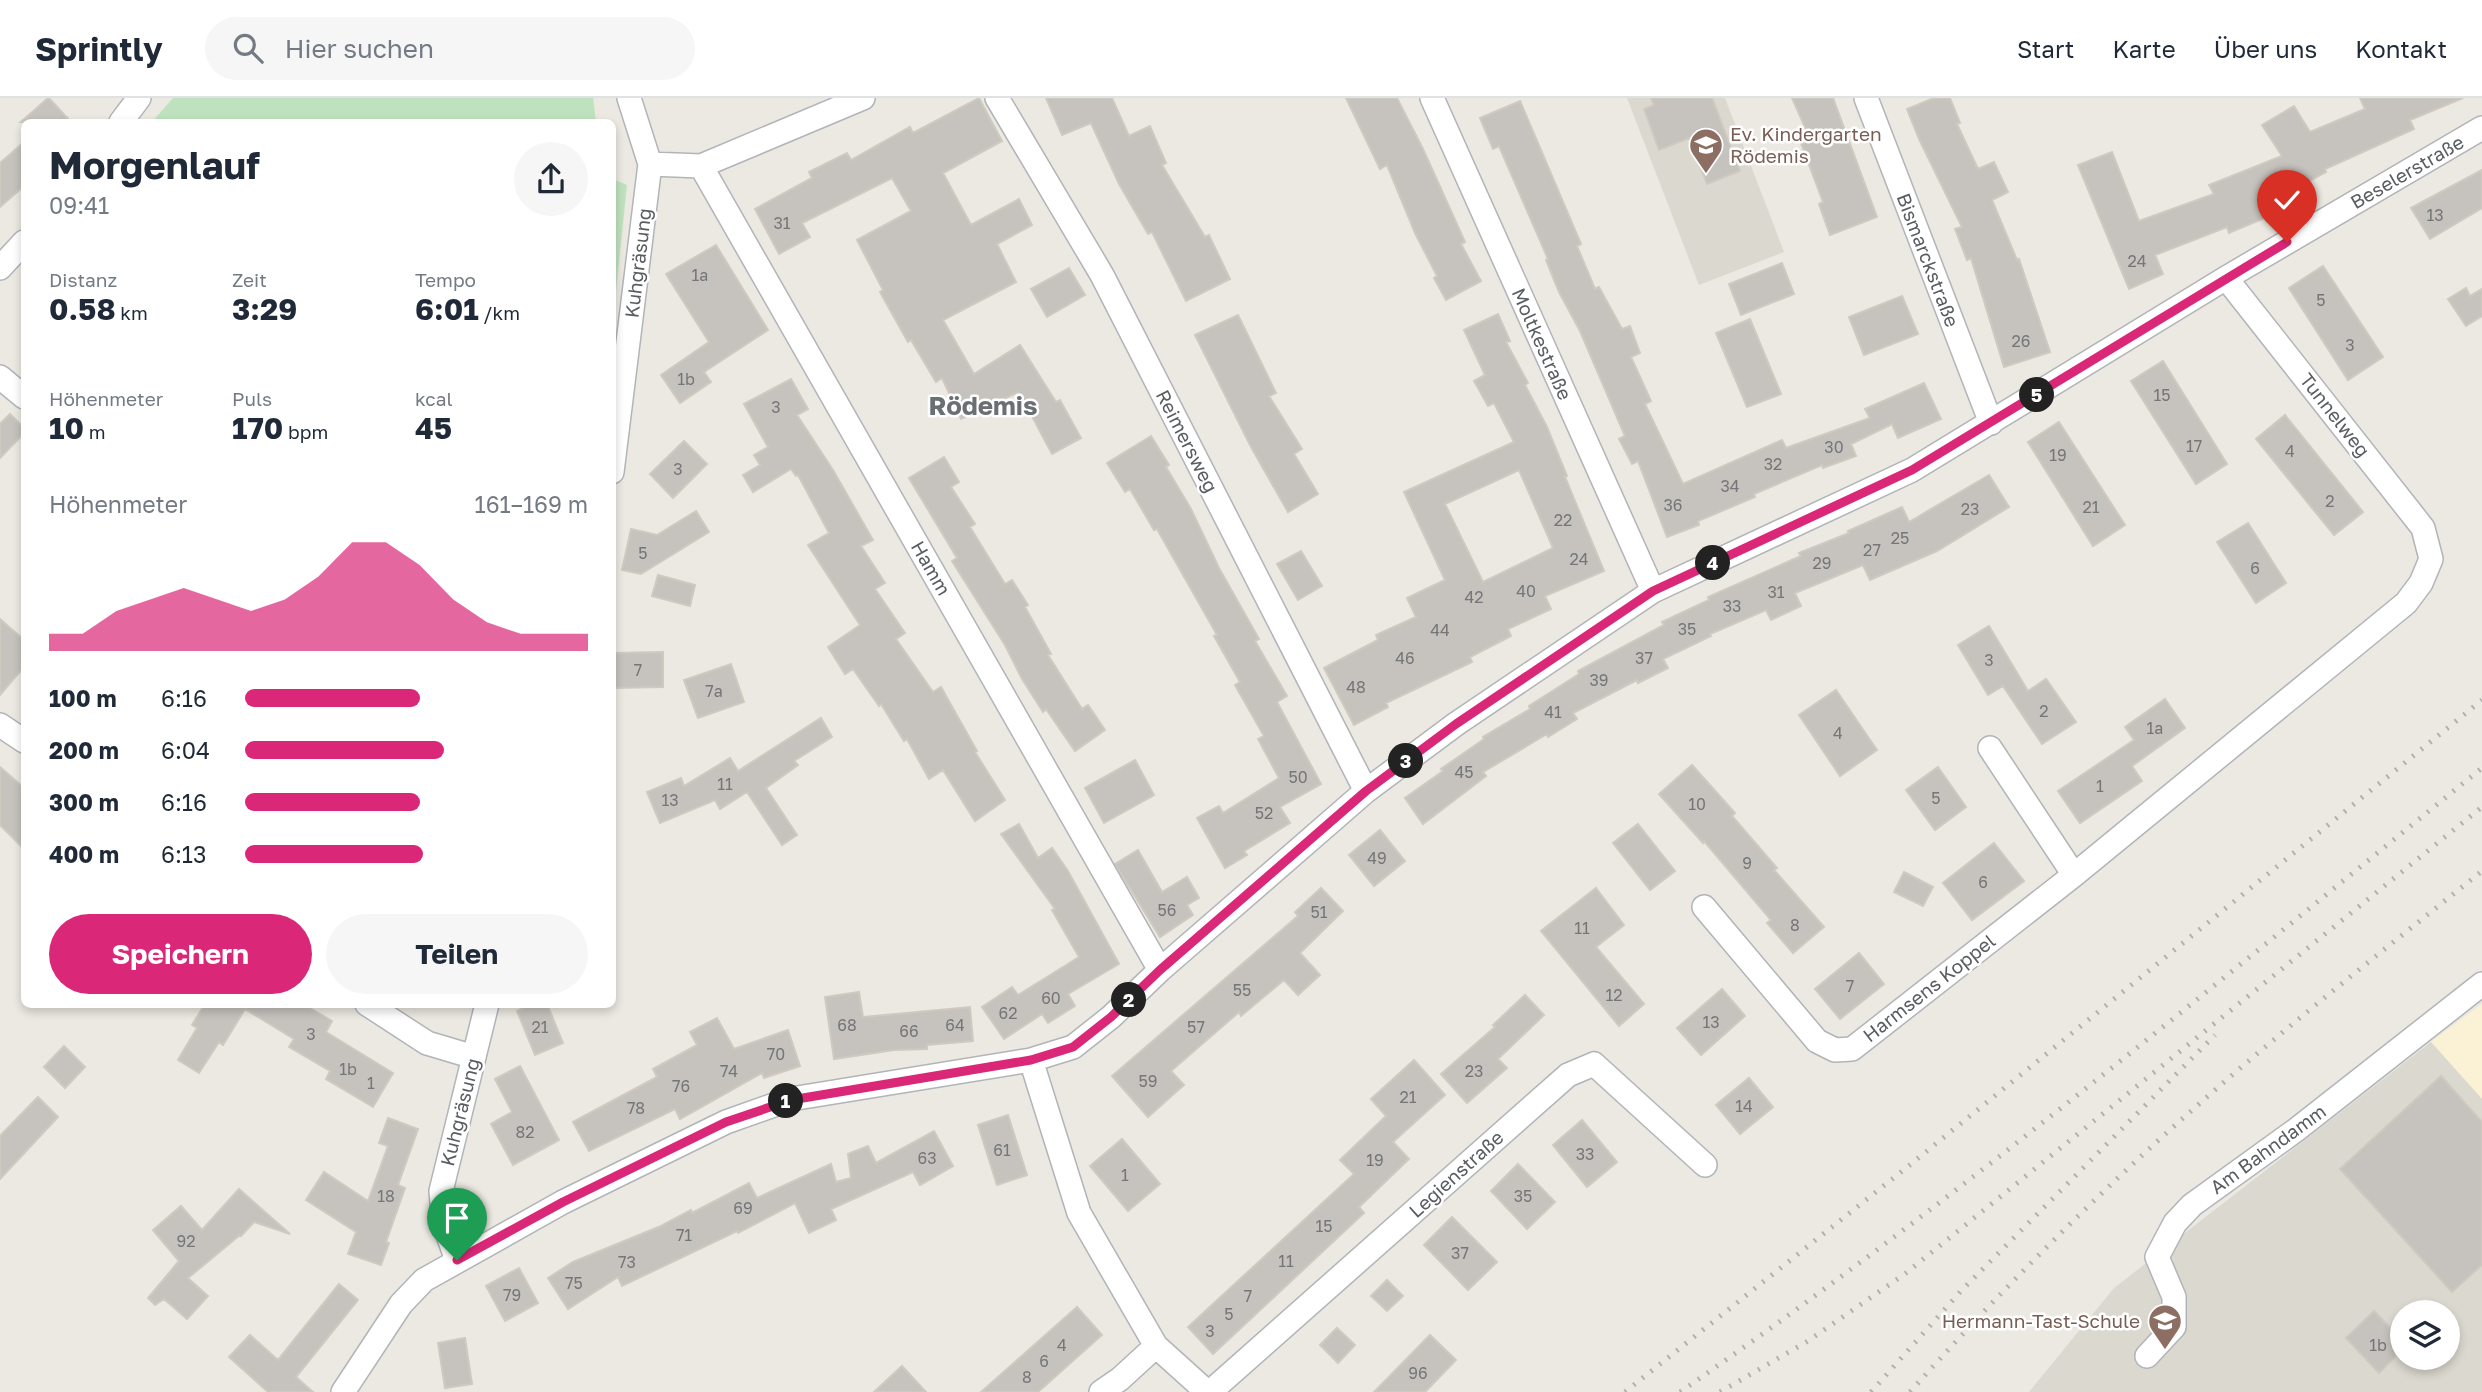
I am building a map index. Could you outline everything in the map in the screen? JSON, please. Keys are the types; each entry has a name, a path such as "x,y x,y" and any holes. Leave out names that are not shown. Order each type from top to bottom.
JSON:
{"street":[{"path":"123,119 139,98"},
{"name":"Kuhgräsung","path":"616,440 650,164 629,98"},
{"path":"650,164 701,166 863,98"},
{"name":"Reimersweg","path":"997,98 1102,275 1366,791"},
{"name":"Moltkestraße","path":"1432,98 1653,591"},
{"name":"Bismarckstraße","path":"1866,98 1990,423"},
{"name":"Beselerstraße","path":"343,1392 401,1304 424,1280 563,1202 726,1122 791,1100 1031,1060 1073,1047 1111,1017 1160,970 1366,791 1456,724 1653,591 1912,470 2227,278 2482,128"},
{"name":"Hamm","path":"701,166 1160,970"},
{"path":"0,268 21,245"},
{"name":"Tunnelweg","path":"2227,278 2419,522 2431,559"},
{"path":"0,377 21,394"},
{"name":"Harmsens Koppel","path":"1704,906 1817,1041 1835,1050 1852,1049 2074,875 2406,603 2421,583 2431,559"},
{"path":"0,725 21,739"},
{"path":"1990,748 2074,875"},
{"name":"Am Bahndamm","path":"2147,1356 2174,1327 2174,1297 2157,1257 2175,1223 2192,1205 2296,1130 2482,984"},
{"path":"373,1008 427,1043 474,1057"},
{"name":"Kuhgräsung","path":"457,1260 444,1224 441,1191 486,1008"},
{"name":"Legienstraße","path":"1031,1060 1079,1213 1156,1346 1208,1392 1568,1075 1594,1064 1705,1165"},
{"path":"1101,1392 1156,1346"}],"shaded area":[{"name":"Ev. Kindergarten Rödemis","path":"1627,98 1725,98 1784,252 1699,285"},
{"path":"2482,1004 2482,1099 2431,1042"},
{"path":"2431,1042 2482,1099 2482,1392 2029,1392 2114,1288"}],"green space":[{"path":"173,98 593,98 596,119 155,119"},
{"path":"616,180 627,185 616,291"}],"building":[{"path":"48,98 68,119 24,119"},
{"path":"979,98 1002,141 943,173 971,225 1019,199 1032,225 997,244 1016,282 943,320 974,374 1020,345 1056,402 1060,400 1081,438 1052,454 1019,392 961,419 942,378 936,382 911,340 908,342 880,292 883,290 857,240 911,211 892,178 802,223 810,237 779,254 755,209 812,178 809,172 847,153 851,160 910,127 913,133"},
{"path":"1046,98 1112,98 1129,136 1150,126 1166,163 1162,165 1205,237 1209,235 1230,279 1186,301 1152,232 1148,234 1119,184 1091,123 1062,135"},
{"path":"1346,98 1397,98 1465,242 1461,244 1481,281 1446,300 1434,278 1437,276 1415,233 1387,165 1380,169"},
{"path":"1651,98 1712,98 1740,171 1707,184 1689,138 1659,150 1644,109 1654,105"},
{"path":"1792,98 1833,98 1877,217 1830,235 1819,204 1823,202 1799,138 1808,134"},
{"path":"1934,98 1950,98 1960,123 1957,124 1978,169 1994,162 2008,192 1992,200 2017,260 2019,259 2050,352 2004,367 1971,258 1967,260 1955,229 1962,227 1907,109"},
{"path":"2360,98 2463,98 2410,120 2414,129 2325,169 2326,172 2274,200 2279,212 2229,233 2227,227 2155,255 2163,274 2129,289 2078,165 2112,152 2139,221 2214,194 2209,185 2282,156 2262,125 2294,106 2310,132 2365,109"},
{"path":"1520,101 1581,244 1577,246 1595,289 1599,287 1622,329 1630,326 1640,353 1631,357 1651,401 1645,404 1683,484 1782,440 1786,448 1870,418 1865,409 1924,383 1941,419 1898,438 1892,424 1851,444 1856,456 1823,468 1822,465 1754,494 1755,497 1698,521 1699,525 1667,537 1638,461 1632,464 1619,439 1625,436 1580,331 1559,292 1546,260 1548,259 1499,146 1493,149 1480,118"},
{"path":"21,145 21,189 0,207 0,163"},
{"path":"2482,170 2482,208 2430,239 2411,208"},
{"path":"716,245 768,330 704,372 711,382 680,403 661,375 709,342 666,274"},
{"path":"1782,263 1794,294 1741,315 1729,284"},
{"path":"2323,266 2383,357 2348,380 2289,288"},
{"path":"1069,268 1085,295 1047,317 1031,289"},
{"path":"2466,288 2470,296 2482,289 2482,316 2466,326 2448,299"},
{"path":"1902,296 1918,334 1864,355 1849,317"},
{"path":"1498,314 1510,341 1506,342 1547,427 1604,571 1545,596 1551,609 1508,629 1511,636 1470,657 1472,662 1386,703 1388,707 1354,725 1324,668 1378,640 1376,635 1416,617 1407,598 1445,580 1404,492 1514,442 1494,403 1488,406 1474,381 1485,375 1464,330","holes":["1519,470 1553,548 1483,582 1445,504"]},
{"path":"1238,315 1276,393 1269,396 1302,449 1294,454 1318,494 1288,512 1251,447 1195,335"},
{"path":"1750,319 1781,394 1747,407 1716,333"},
{"path":"2163,361 2227,464 2196,484 2131,381"},
{"path":"791,379 808,409 797,415 833,470 873,540 861,546 885,583 875,589 905,633 896,639 933,692 941,687 977,751 975,752 1005,800 975,821 943,770 929,779 907,739 904,741 881,704 879,706 853,669 845,674 828,647 860,625 808,545 829,533 798,475 791,469 753,492 743,475 760,465 754,455 768,447 744,404"},
{"path":"10,414 21,425 21,436 0,458 0,424"},
{"path":"2285,415 2363,512 2334,535 2256,439"},
{"path":"2059,422 2125,525 2093,546 2028,442"},
{"path":"1151,436 1169,465 1166,467 1259,639 1255,641 1287,696 1277,702 1321,784 1280,807 1290,823 1244,851 1247,855 1225,868 1197,818 1219,806 1223,813 1279,778 1258,739 1264,736 1235,685 1240,682 1214,636 1217,635 1157,529 1154,530 1130,489 1125,492 1107,463"},
{"path":"684,441 707,464 673,498 650,474"},
{"path":"944,457 959,482 951,487 975,524 970,527 1005,584 1012,580 1028,605 1025,607 1051,654 1048,655 1082,709 1088,705 1105,730 1075,751 1046,709 1043,712 1022,679 1005,645 952,561 957,558 909,478"},
{"path":"1989,475 2009,507 1937,551 1870,580 1863,565 1795,593 1801,606 1771,620 1766,610 1710,634 1711,636 1663,659 1668,668 1638,683 1637,680 1573,713 1577,719 1483,772 1486,776 1423,824 1405,798 1484,739 1483,737 1530,709 1529,706 1579,674 1578,671 1664,625 1662,622 1709,600 1708,597 1801,556 1799,553 1849,533 1848,531 1902,507 1909,522"},
{"path":"696,511 709,532 641,574 622,570 631,529 657,535"},
{"path":"2248,523 2286,583 2256,603 2217,542"},
{"path":"1301,551 1322,586 1298,600 1277,564"},
{"path":"658,575 695,585 690,606 652,596"},
{"path":"0,619 21,637 21,670 0,695"},
{"path":"1989,626 2028,691 2046,679 2076,722 2042,744 2003,686 1988,695 1958,645"},
{"path":"663,652 663,687 616,688 616,653"},
{"path":"731,664 744,702 698,718 684,680"},
{"path":"1836,690 1877,750 1840,776 1799,715"},
{"path":"2165,699 2185,728 2132,766 2142,781 2080,823 2058,791 2134,740 2125,727"},
{"path":"821,718 832,737 794,761 798,765 766,788 797,835 782,845 747,792 720,809 715,800 660,823 647,792 681,778 684,786 730,758 738,771"},
{"path":"1135,760 1154,795 1104,823 1085,788"},
{"path":"1692,765 1735,813 1732,816 1777,868 1774,870 1824,927 1793,953 1767,923 1771,920 1704,841 1703,843 1659,794"},
{"path":"0,767 21,785 21,846 0,825"},
{"path":"1938,767 1966,807 1935,830 1906,790"},
{"path":"1019,824 1038,858 1052,848 1068,871 1119,964 1068,994 1075,1006 1048,1023 1042,1014 1004,1039 982,1007 1012,987 1018,995 1079,957 1052,910 1055,909 1001,834"},
{"path":"1638,824 1675,871 1650,890 1613,843"},
{"path":"1380,830 1405,861 1374,886 1349,855"},
{"path":"1994,843 2024,881 1972,920 1943,883"},
{"path":"1138,850 1162,892 1187,877 1199,898 1187,905 1193,915 1160,937 1115,864"},
{"path":"1904,872 1933,887 1923,906 1894,892"},
{"path":"1321,888 1343,911 1300,953 1320,975 1298,995 1284,980 1241,1016 1239,1012 1171,1071 1184,1085 1148,1117 1112,1076 1298,916 1295,912"},
{"path":"1596,888 1624,925 1596,947 1644,1004 1619,1026 1541,931"},
{"path":"1859,953 1884,984 1840,1019 1815,989"},
{"path":"1722,989 1745,1016 1701,1055 1677,1028"},
{"path":"859,992 863,1017 970,1007 973,1041 834,1059 825,997"},
{"path":"1525,995 1544,1015 1498,1059 1507,1068 1467,1103 1441,1074 1495,1027 1493,1025"},
{"path":"203,1008 310,1008 332,1021 326,1032 393,1073 373,1107 326,1079 330,1071 289,1047 294,1039 245,1009 223,1045 219,1042 199,1073 178,1060 197,1028 192,1025"},
{"path":"523,1008 549,1008 563,1043 535,1055 517,1011"},
{"path":"717,1018 734,1049 788,1030 800,1066 764,1078 762,1073 680,1119 675,1109 589,1151 573,1122 657,1077 653,1069 697,1045 690,1032"},
{"path":"64,1046 85,1067 65,1088 44,1067"},
{"path":"1414,1060 1445,1095 1393,1142 1409,1159 1359,1207 1364,1213 1213,1354 1188,1327 1354,1174 1340,1160 1386,1116 1371,1099"},
{"path":"520,1066 559,1140 513,1165 491,1124 512,1112 495,1079"},
{"path":"2441,1076 2482,1122 2482,1265 2452,1292 2340,1169"},
{"path":"1749,1078 1773,1107 1740,1134 1716,1105"},
{"path":"38,1097 58,1117 0,1179 0,1136"},
{"path":"1008,1115 1027,1175 997,1185 978,1125"},
{"path":"388,1118 418,1129 398,1185 405,1188 381,1265 348,1254 356,1232 306,1200 324,1172 368,1201 388,1146 379,1143"},
{"path":"1582,1120 1617,1162 1587,1187 1553,1145"},
{"path":"934,1131 953,1166 920,1185 913,1172 831,1209 836,1220 809,1233 795,1203 738,1233 737,1231 622,1286 618,1277 568,1309 548,1278 573,1262 661,1226 691,1210 692,1213 749,1183 757,1198 831,1164 836,1182 851,1178 848,1154 868,1146 876,1163"},
{"path":"1122,1139 1160,1184 1128,1211 1090,1166"},
{"path":"1518,1164 1555,1202 1527,1229 1491,1191"},
{"path":"239,1189 290,1234 254,1222 241,1236 188,1278 208,1296 187,1319 164,1299 155,1305 148,1298 179,1261 153,1230 181,1206 202,1230"},
{"path":"1452,1217 1497,1262 1468,1290 1424,1245"},
{"path":"519,1268 538,1303 505,1321 486,1286"},
{"path":"1387,1280 1403,1296 1387,1311 1371,1296"},
{"path":"339,1284 358,1300 296,1377 313,1392 268,1392 229,1357 250,1335 278,1360"},
{"path":"1077,1307 1102,1335 1038,1392 981,1392"},
{"path":"2374,1311 2390,1328 2390,1362 2379,1373 2346,1338"},
{"path":"1337,1328 1355,1345 1338,1363 1320,1345"},
{"path":"1430,1335 1456,1360 1425,1392 1374,1392"},
{"path":"465,1338 472,1384 445,1388 438,1343"},
{"path":"902,1366 926,1392 874,1392"}],"railway":[{"path":"1625,1392 1906,1168 2482,700"},
{"path":"1680,1392 1784,1319 1987,1166 2482,768"},
{"path":"1720,1392 1808,1341 1906,1273 2482,807"},
{"path":"1910,1392 2023,1271 2141,1156 2287,1029 2482,871"},
{"path":"1871,1392 1961,1291 2215,1035"}],"place":[{"name":"Ev. Kindergarten Rödemis","path":"1706,175"},
{"name":"Hermann-Tast-Schule","path":"2165,1351"}],"district":[{"name":"Rödemis","path":"983,406"}],"route":[{"path":"457,1260 563,1202 726,1122 791,1100 850,1088 1031,1060 1073,1047 1111,1017 1160,970 1366,791 1456,724 1653,591 1912,470 2287,242"}]}
